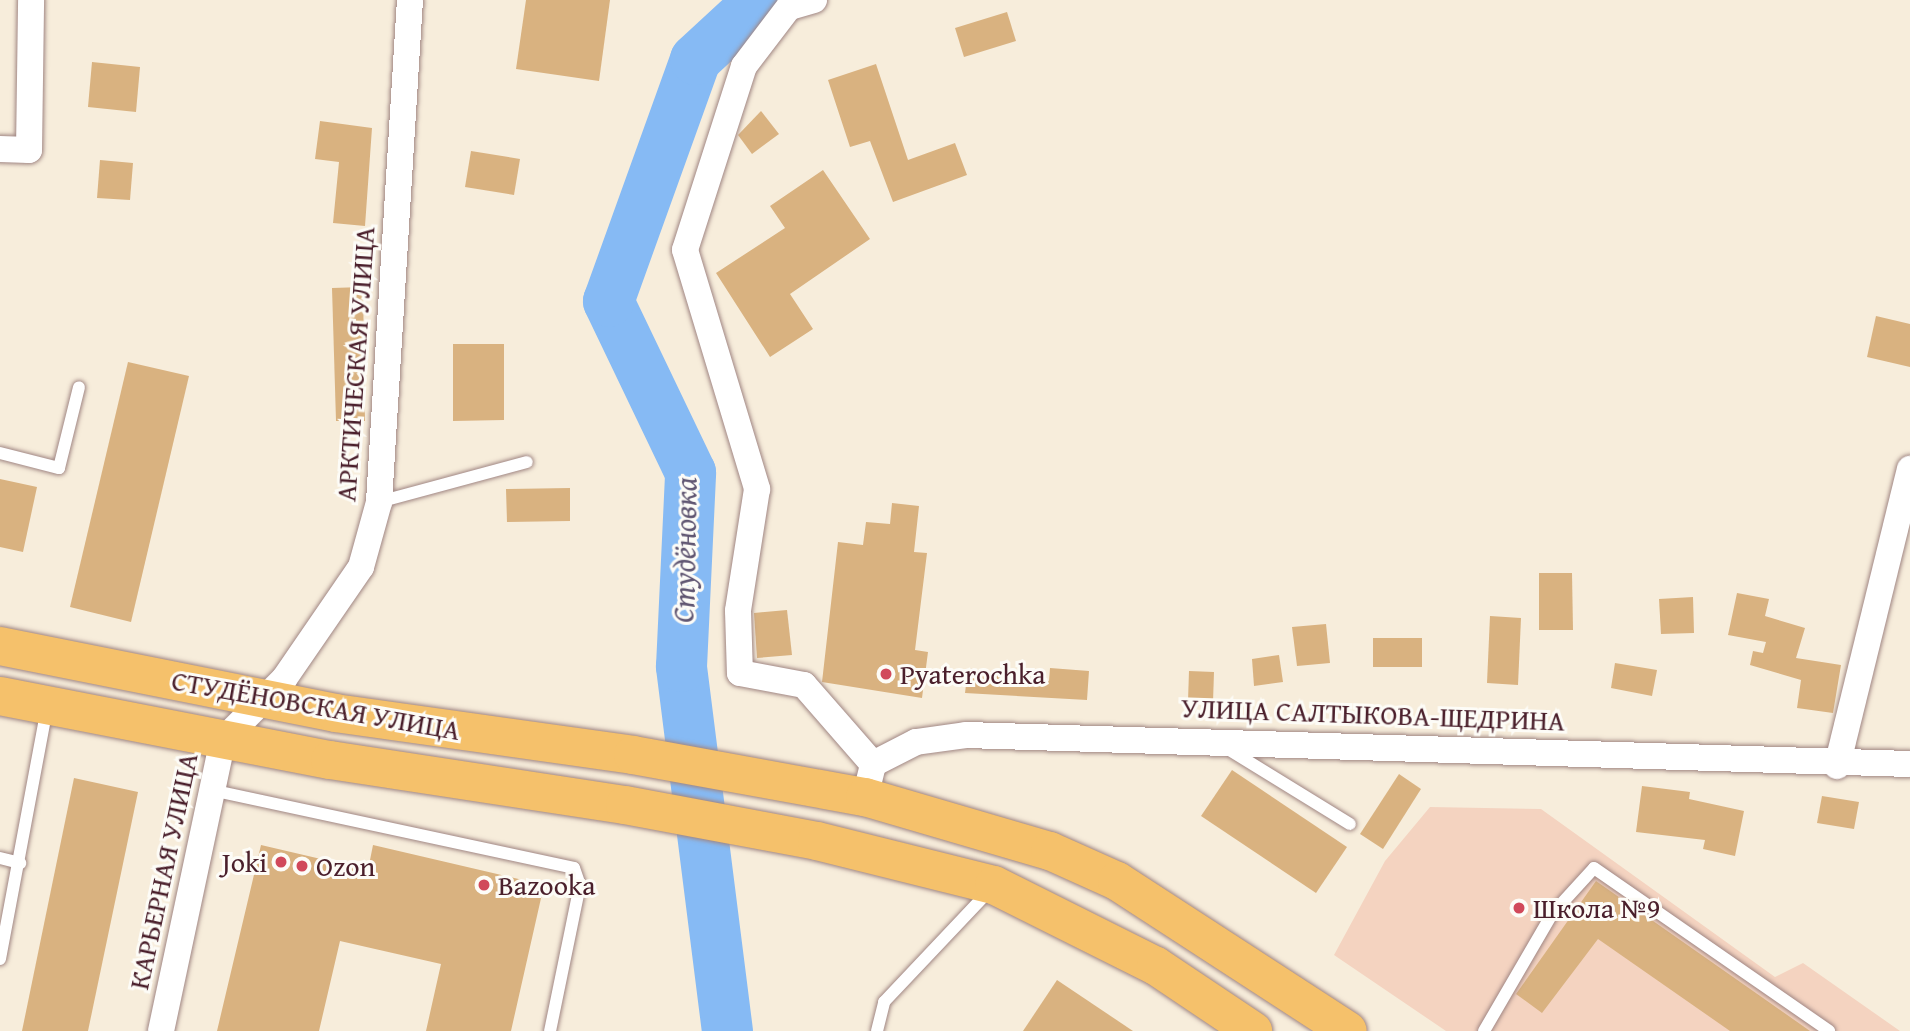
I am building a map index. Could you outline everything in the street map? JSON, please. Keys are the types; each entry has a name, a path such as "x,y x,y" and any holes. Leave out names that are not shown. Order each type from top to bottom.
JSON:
{"main road":[{"name":"СТУДЁНОВСКАЯ УЛИЦА","path":"0,646 335,713 634,755 827,790 869,780"},
{"path":"177,733 205,723 206,710 186,683"},
{"name":"СТУДЁНОВСКАЯ УЛИЦА","path":"0,696 177,733 330,760 625,805 817,841 994,885"},
{"path":"330,760 304,740 306,726 335,713"},
{"path":"869,780 1050,851 1117,881 1348,1031"},
{"path":"994,885 1156,966 1253,1031"}],"street":[{"path":"0,149 29,150 32,0"},
{"name":"АРКТИЧЕСКАЯ УЛИЦА","path":"263,698 284,679 361,568 379,502 410,0"},
{"path":"814,0 789,7 744,66 685,250 757,489 738,611 740,673 804,685 869,780"},
{"path":"1836,766 1910,468"},
{"name":"КАРЬЕРНАЯ УЛИЦА","path":"161,1031 223,740 263,698"},
{"name":"УЛИЦА САЛТЫКОВА-ЩЕДРИНА","path":"869,780 916,742 966,735 1212,739 1836,766 1910,764"}],"lane":[{"path":"0,453 59,468 79,387"},
{"path":"379,502 527,462"},
{"path":"0,959 20,863 47,706"},
{"path":"1212,739 1350,824"},
{"path":"211,790 574,868 580,886 550,1031"},
{"path":"0,858 20,863"},
{"path":"1484,1031 1552,914 1594,868 1829,1031"},
{"path":"877,1031 884,1002 994,885"}],"shaded area":[{"name":"Школа №9","path":"1430,807 1541,809 1775,977 1803,963 1900,1031 1446,1031 1334,955 1385,861"}],"building":[{"path":"526,0 610,0 599,81 516,69"},
{"path":"1007,12 1016,41 964,57 955,28"},
{"path":"92,62 140,67 136,112 88,107"},
{"path":"876,64 908,160 955,143 967,175 893,202 870,141 850,147 828,80"},
{"path":"761,111 779,134 752,154 738,135"},
{"path":"320,121 372,128 365,226 333,223 339,162 315,159"},
{"path":"471,151 520,159 514,195 465,187"},
{"path":"100,160 133,163 130,200 97,198"},
{"path":"823,170 870,239 790,294 813,329 770,357 716,273 785,228 770,206"},
{"path":"363,287 365,421 336,421 332,288"},
{"path":"1876,316 1910,324 1910,367 1867,357"},
{"path":"453,344 504,344 504,420 453,421"},
{"path":"128,362 189,376 131,622 70,607"},
{"path":"0,479 37,487 23,552 0,547"},
{"path":"570,488 570,521 507,522 506,489"},
{"path":"892,503 919,506 914,552 927,553 915,650 928,652 922,698 822,682 838,542 863,545 866,522 890,524"},
{"path":"1539,573 1572,573 1573,630 1539,630"},
{"path":"1737,593 1769,599 1765,616 1805,628 1796,658 1841,665 1833,713 1797,708 1801,680 1750,665 1753,651 1763,653 1766,642 1728,635"},
{"path":"1693,597 1694,633 1661,634 1659,599"},
{"path":"787,610 792,655 757,658 754,613"},
{"path":"1490,616 1521,618 1518,685 1487,683"},
{"path":"1326,624 1330,663 1297,666 1292,627"},
{"path":"1373,638 1422,638 1422,667 1373,667"},
{"path":"1279,655 1283,682 1254,686 1252,659"},
{"path":"1615,663 1657,670 1652,696 1611,688"},
{"path":"968,668 1049,681 1050,668 1089,671 1087,700 965,693"},
{"path":"1189,671 1214,672 1213,702 1188,701"},
{"path":"1232,770 1347,847 1316,893 1201,816"},
{"path":"1399,774 1421,789 1383,849 1360,834"},
{"path":"74,778 138,792 88,1031 22,1031"},
{"path":"1642,786 1690,792 1689,799 1744,811 1735,856 1703,849 1705,840 1636,832"},
{"path":"1822,796 1859,802 1854,829 1817,823"},
{"path":"261,845 368,870 373,845 544,885 511,1031 426,1031 441,964 340,941 319,1031 217,1031"},
{"path":"1596,881 1810,1031 1730,1031 1598,939 1542,1013 1516,994"},
{"path":"1057,980 1133,1031 1023,1031"}],"waterway":[{"name":"Студёновка","path":"727,1031 681,666 690,472 608,301 695,59 759,0"}],"place":[{"name":"Pyaterochka","path":"886,674"},
{"name":"Joki","path":"281,862"},
{"name":"Ozon","path":"302,866"},
{"name":"Bazooka","path":"484,885"},
{"name":"Школа №9","path":"1519,908"}]}
